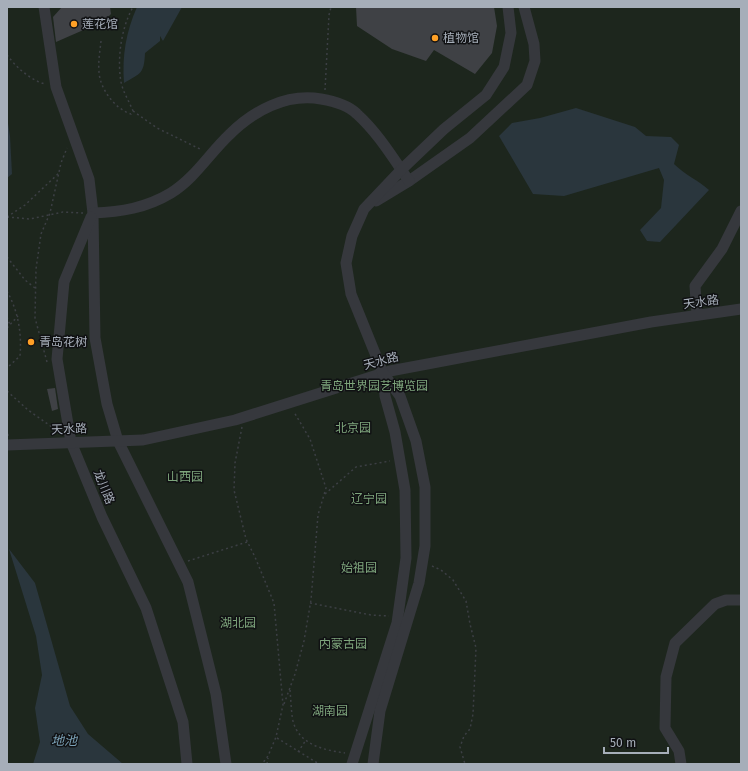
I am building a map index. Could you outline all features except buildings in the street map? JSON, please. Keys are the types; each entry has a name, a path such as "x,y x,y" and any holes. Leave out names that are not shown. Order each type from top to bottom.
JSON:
{"street":[{"path":"44,7 56,87 89,179 93,213 95,338 107,404 118,441 188,582 216,694 226,764"},
{"path":"354,759 398,617 406,558 405,490 400,459 386,396 383,373 352,294 346,263 352,236 364,209 401,170 444,129 486,95 504,67 511,33 508,7"},
{"path":"364,209 409,181 470,138 527,85 535,61 534,44 524,7"},
{"path":"93,213 114,212 144,207 171,192 192,176 229,135 251,116 284,100 306,97 334,102 356,112 374,131 409,181"},
{"path":"698,315 695,286 722,249 741,211"},
{"name":"龙川路","path":"93,213 64,282 57,359 71,442 102,517 146,608 183,722 187,764"},
{"name":"天水路","path":"7,445 143,440 243,417 383,373 643,324 741,309"},
{"path":"373,764 380,711 417,590 425,546 425,487 416,441 400,396 383,373"},
{"path":"681,764 679,751 665,728 666,677 674,644 715,604 726,600 741,600"}],"path":[{"path":"133,7 128,15 119,51 121,82 133,111 157,128 202,151"},
{"path":"324,100 329,15 332,7"},
{"path":"101,41 99,73 105,91 123,112 131,114 133,111"},
{"path":"7,56 14,64 38,82 56,87"},
{"path":"49,368 35,318 36,269 41,234 50,213 61,163 73,133"},
{"path":"7,217 25,205 59,173"},
{"path":"7,217 30,219 63,212 93,213"},
{"path":"7,257 25,280 36,289"},
{"path":"7,291 18,316 21,340 20,356 7,368"},
{"path":"7,328 18,316"},
{"path":"7,317 10,325"},
{"path":"7,391 28,410 53,427 71,442"},
{"path":"262,764 268,756 276,737 283,705 290,688 304,641 310,603 318,515 326,488 310,439 288,403"},
{"path":"243,417 235,463 234,490 247,542 255,556 274,603 283,705"},
{"path":"323,495 356,467 400,459"},
{"path":"179,564 247,542"},
{"path":"422,562 442,570 453,580 466,601 476,648 473,714 470,729 464,736 460,747 465,764"},
{"path":"310,603 371,615 398,617"},
{"path":"290,688 294,722 299,732 306,740 313,746 354,759"},
{"path":"276,737 319,764"},
{"path":"298,752 306,740"},
{"path":"267,764 268,756"}],"green space":[{"name":"青岛世界园艺博览园","path":"7,7 741,7 741,764 7,764"}],"water":[{"path":"137,7 182,7 163,41 160,36 160,41 145,53 144,65 138,75 124,83 124,53 130,25"},
{"path":"576,108 635,127 646,136 671,137 679,145 674,164 709,190 660,242 647,241 640,230 661,208 664,180 659,168 564,196 533,194 499,136 512,123 540,118"},
{"path":"7,117 10,136 12,174 7,178"},
{"name":"地池","path":"9,549 35,583 70,706 88,734 123,764 33,764 40,742 35,708 42,675 36,636"}],"place":[{"name":"莲花馆","path":"74,24"},
{"name":"植物馆","path":"435,38"},
{"name":"青岛花树","path":"31,342"}],"park label":[{"name":"北京园","path":"353,428"},
{"name":"山西园","path":"185,477"},
{"name":"辽宁园","path":"369,499"},
{"name":"始祖园","path":"359,568"},
{"name":"湖北园","path":"238,623"},
{"name":"内蒙古园","path":"343,644"},
{"name":"湖南园","path":"330,711"}]}
